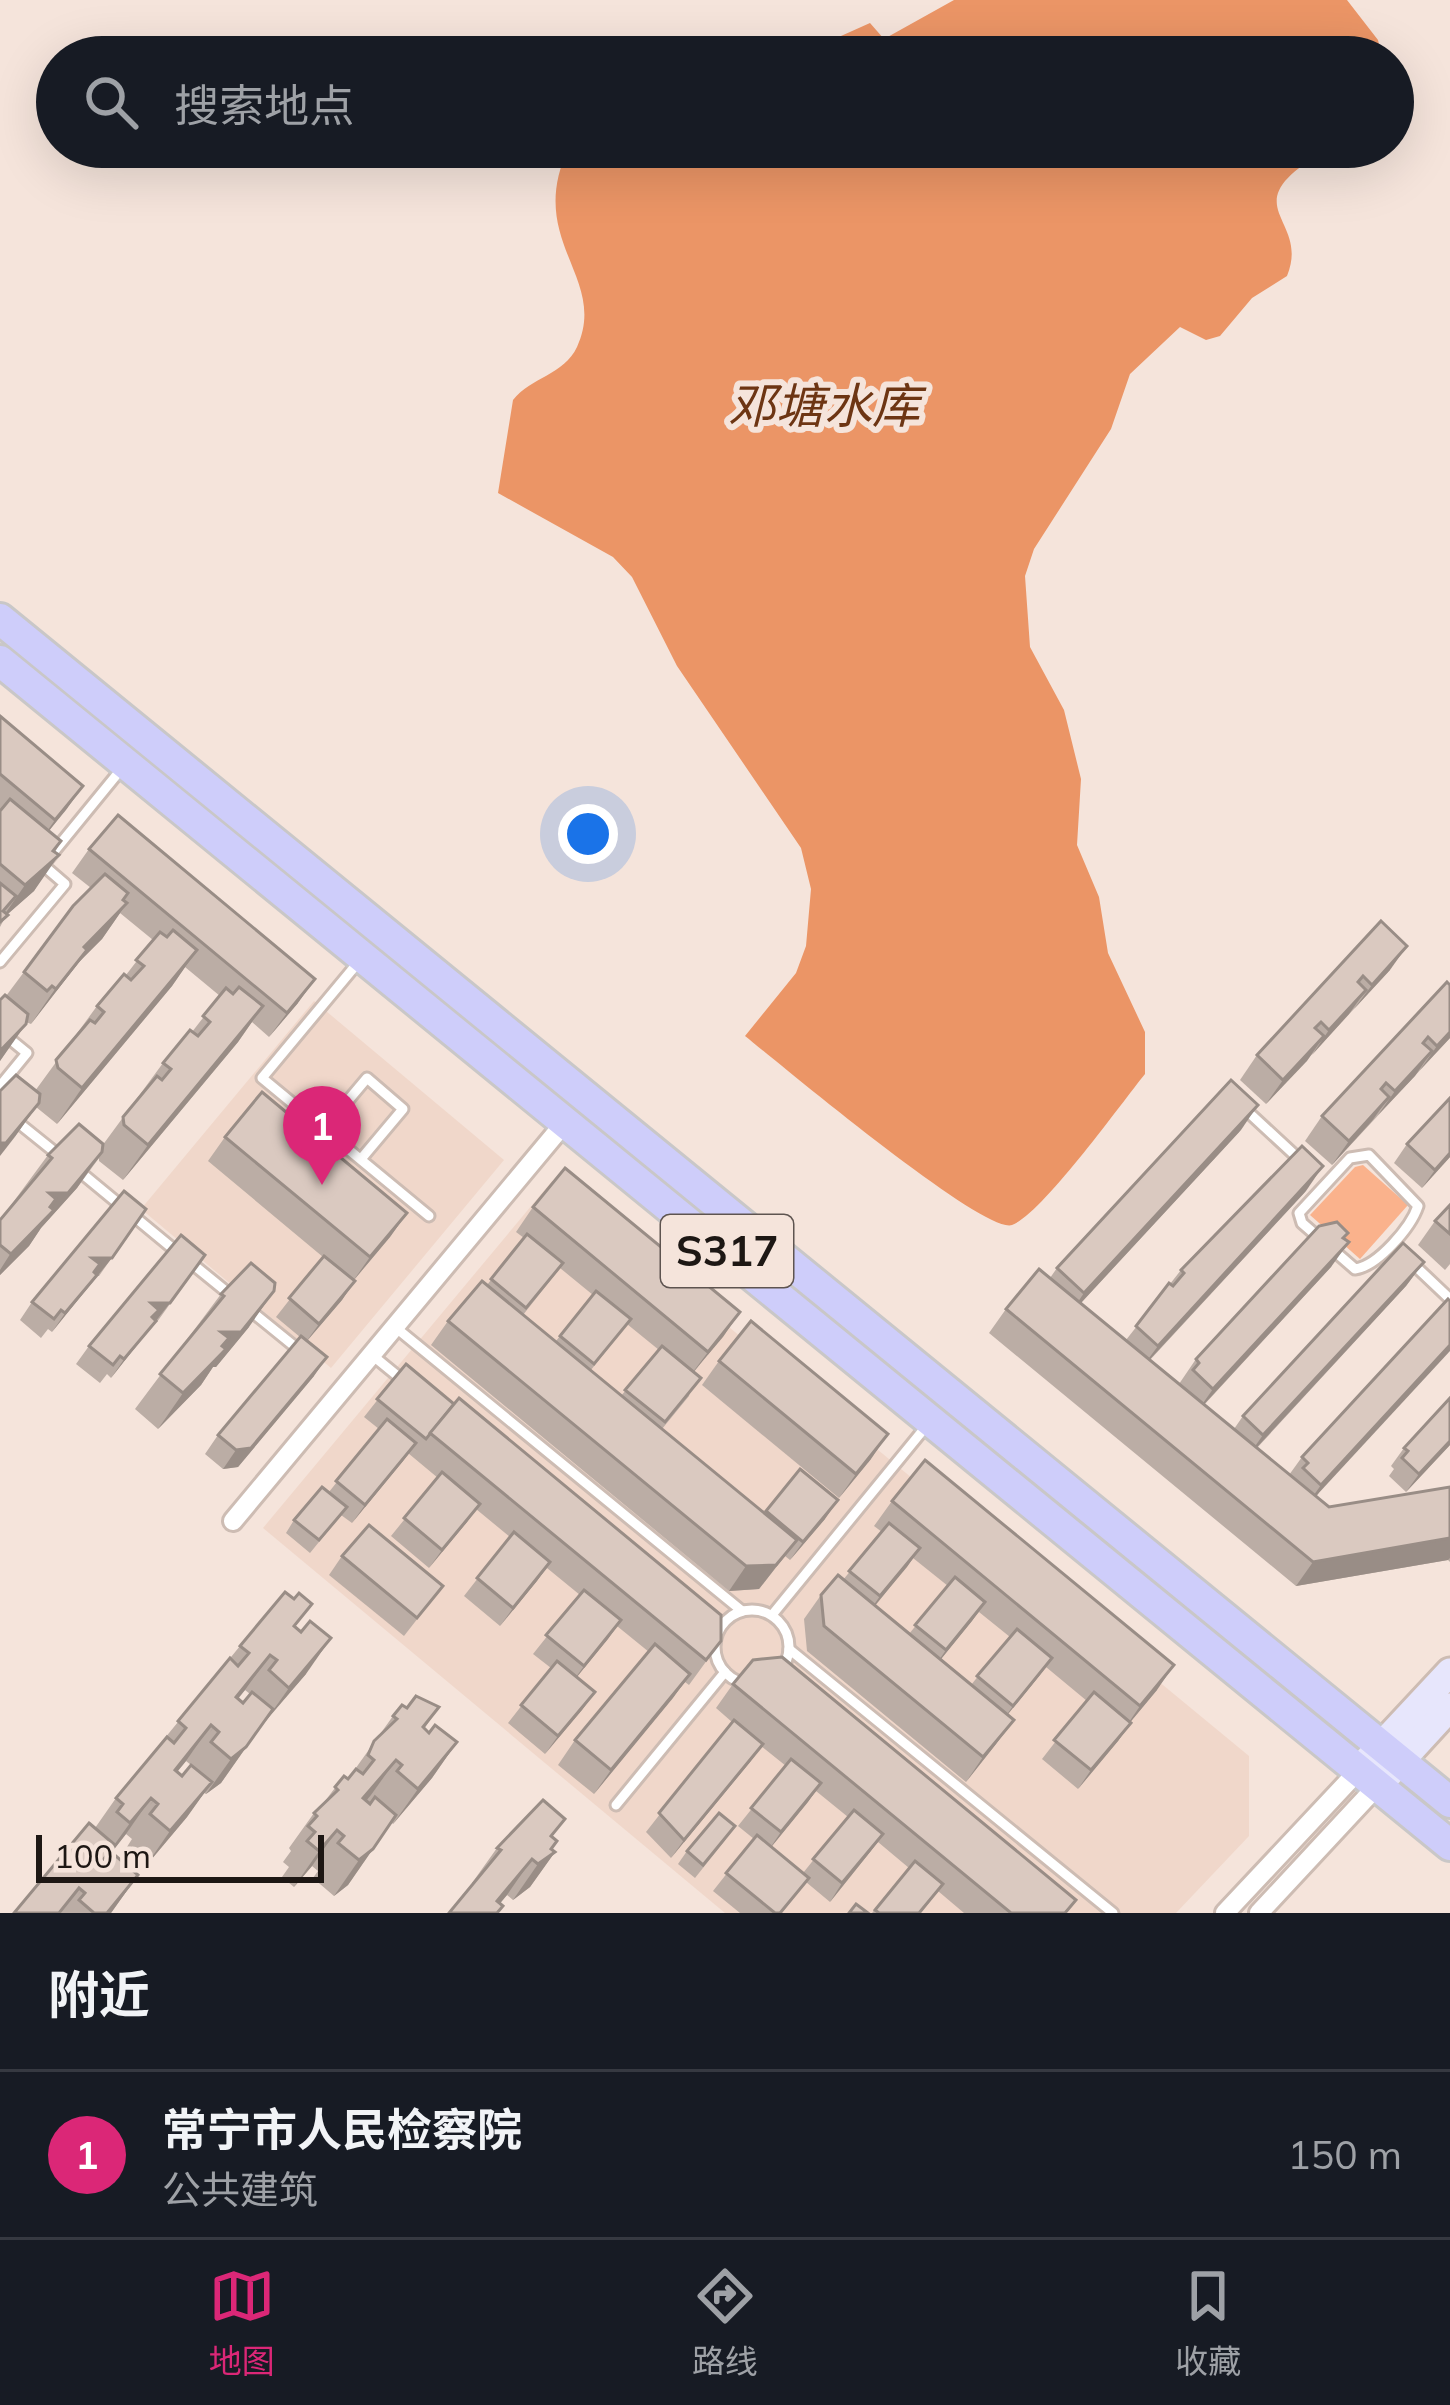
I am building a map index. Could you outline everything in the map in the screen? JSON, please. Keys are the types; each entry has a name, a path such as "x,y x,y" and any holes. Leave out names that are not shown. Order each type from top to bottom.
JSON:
{"main road":[{"name":"S317","path":"0,619 1450,1802"},
{"name":"S317","path":"0,661 568,1120 1450,1845"},
{"path":"1368,1778 1450,1672"},
{"path":"1390,1754 1450,1707"}],"street":[{"path":"233,1521 568,1120"},
{"path":"1226,1913 1368,1778"},
{"path":"1259,1913 1368,1778"}],"lane":[{"path":"0,962 65,884 43,865 126,763"},
{"path":"364,955 262,1078 429,1216"},
{"path":"0,1031 27,1053 0,1086"},
{"path":"324,1129 367,1078 403,1108 361,1159"},
{"path":"1232,1097 1325,1184"},
{"path":"0,1108 302,1353"},
{"path":"1369,1155 1414,1196 1416,1214 1370,1264 1355,1268 1302,1223 1299,1213 1325,1184 1350,1158 1369,1155"},
{"path":"1390,1243 1450,1299"},
{"path":"395,1327 742,1611 772,1615 785,1630 789,1649 786,1661 770,1679 741,1682 725,1672 716,1655 717,1636 726,1620 742,1611"},
{"path":"372,1355 408,1384"},
{"path":"772,1615 932,1419"},
{"path":"699,1621 717,1636"},
{"path":"789,1649 1113,1913"},
{"path":"616,1805 725,1672"},
{"path":"770,1679 788,1694"}],"shaded area":[{"path":"314,1001 504,1160 331,1368 141,1209"},
{"path":"1363,1165 1408,1205 1360,1259 1310,1215 1355,1167"},
{"path":"552,1181 1249,1756 1249,1836 1176,1913 725,1913 263,1528"}],"water":[{"path":"954,0 1347,0 1375,36 889,36"},
{"path":"870,23 881,36 841,36"},
{"name":"邓塘水库","path":"562,168 1299,168 1277,198 1292,255 1287,276 1252,298 1220,336 1206,340 1180,327 1130,374 1111,429 1034,549 1025,576 1030,647 1064,710 1081,779 1077,845 1099,897 1108,953 1145,1032 1145,1074 1061,1181 1012,1225 994,1221 924,1177 745,1036 796,973 806,946 811,889 801,848 677,666 632,577 613,557 498,493 513,400 571,356 584,322 583,299 560,233 558,180"}],"building":[{"path":"0,716 83,786 55,820 0,774"},
{"path":"10,799 61,841 53,851 59,855 25,885 0,864 0,811"},
{"path":"118,815 315,979 287,1013 89,849"},
{"path":"105,874 128,893 123,900 127,903 84,947 87,950 56,989 52,986 47,991 24,972 73,906"},
{"path":"0,883 16,896 0,922"},
{"path":"1381,921 1407,946 1372,985 1363,976 1358,982 1366,990 1329,1030 1321,1022 1315,1028 1324,1036 1283,1080 1257,1055"},
{"path":"173,930 197,950 82,1088 58,1068 56,1060 90,1020 95,1023 104,1012 97,1006 124,974 131,980 144,966 136,960 160,932 167,937"},
{"path":"1447,982 1450,1032 1437,1046 1428,1037 1423,1043 1432,1051 1395,1091 1386,1083 1381,1089 1389,1097 1349,1141 1322,1116"},
{"path":"239,987 263,1006 148,1145 124,1125 123,1117 157,1076 162,1080 171,1069 163,1063 190,1030 198,1036 210,1022 203,1016 226,988 233,994"},
{"path":"5,995 28,1014 26,1024 0,1051 0,1000"},
{"path":"16,1075 40,1094 39,1103 6,1143 0,1143 0,1091"},
{"path":"1231,1080 1258,1105 1084,1293 1057,1268"},
{"path":"262,1092 407,1213 370,1257 225,1137"},
{"path":"1450,1098 1450,1153 1435,1170 1407,1144"},
{"path":"79,1124 103,1144 102,1152 68,1193 49,1193 56,1199 50,1207 54,1210 11,1254 0,1245 0,1220 52,1158 48,1155"},
{"path":"1302,1146 1323,1166 1158,1346 1136,1326 1169,1283 1173,1286 1184,1273 1181,1270"},
{"path":"565,1168 740,1312 708,1352 533,1207"},
{"path":"124,1191 146,1209 112,1258 92,1258 100,1264 94,1272 97,1275 65,1313 61,1310 54,1319 32,1302"},
{"path":"1450,1205 1450,1234 1435,1221"},
{"path":"1337,1222 1348,1233 1343,1238 1349,1242 1213,1389 1193,1370 1199,1363 1196,1359 1319,1226"},
{"path":"527,1234 563,1263 526,1308 491,1279"},
{"path":"181,1235 205,1255 170,1303 151,1303 159,1310 152,1317 156,1321 124,1359 120,1356 113,1365 89,1346"},
{"path":"1403,1243 1424,1262 1263,1435 1243,1416"},
{"path":"324,1256 355,1281 319,1324 289,1298"},
{"path":"251,1263 275,1283 274,1291 241,1332 221,1332 229,1338 222,1346 226,1349 183,1393 160,1374"},
{"path":"1039,1269 1329,1507 1450,1487 1450,1538 1313,1562 1006,1309"},
{"path":"482,1281 797,1540 776,1565 746,1566 448,1321"},
{"path":"596,1291 631,1319 594,1364 560,1336"},
{"path":"1448,1299 1450,1345 1321,1485 1303,1468 1308,1463 1302,1457"},
{"path":"751,1321 888,1434 856,1474 719,1361"},
{"path":"301,1336 327,1357 251,1448 236,1450 218,1435"},
{"path":"662,1346 701,1378 665,1422 625,1390"},
{"path":"406,1364 454,1404 426,1439 377,1399"},
{"path":"459,1398 721,1615 721,1641 706,1660 430,1433"},
{"path":"1450,1398 1450,1441 1419,1474 1402,1458 1408,1451 1404,1448"},
{"path":"387,1419 416,1443 365,1505 336,1481"},
{"path":"925,1460 1174,1665 1140,1706 892,1501"},
{"path":"800,1469 838,1500 803,1542 766,1511"},
{"path":"442,1472 480,1504 442,1550 404,1518"},
{"path":"322,1487 347,1507 319,1540 294,1520"},
{"path":"889,1523 920,1548 880,1596 849,1571"},
{"path":"369,1525 443,1586 417,1618 342,1556"},
{"path":"514,1532 550,1562 513,1608 477,1578"},
{"path":"838,1575 1014,1720 983,1757 824,1626 821,1595"},
{"path":"955,1577 985,1602 946,1650 915,1625"},
{"path":"584,1590 621,1620 584,1666 546,1635"},
{"path":"285,1592 294,1599 299,1593 312,1604 294,1626 301,1632 310,1621 331,1638 289,1688 269,1670 277,1660 270,1655 236,1697 243,1703 252,1692 273,1709 246,1747 231,1759 211,1742 219,1732 211,1725 175,1770 182,1776 191,1765 212,1782 170,1831 150,1814 158,1804 151,1798 130,1823 117,1812 123,1804 116,1798 167,1737 174,1743 186,1728 178,1721 230,1658 238,1666 249,1653 240,1646"},
{"path":"1017,1629 1052,1658 1013,1706 977,1676"},
{"path":"655,1644 690,1674 611,1770 575,1740"},
{"path":"782,1657 1076,1900 1065,1913 1011,1913 733,1684 753,1660"},
{"path":"557,1661 595,1692 558,1736 521,1705"},
{"path":"1094,1692 1131,1723 1091,1770 1054,1740"},
{"path":"416,1696 439,1707 423,1727 429,1733 435,1725 457,1742 418,1789 397,1771 402,1765 396,1760 363,1798 370,1804 375,1797 396,1815 373,1849 359,1860 338,1843 344,1836 337,1830 319,1851 307,1841 315,1832 308,1826 317,1816 314,1813 338,1790 335,1787 344,1776 348,1779 356,1769 363,1774 374,1760 368,1755 374,1741 397,1719 393,1716 402,1705 407,1708"},
{"path":"734,1720 763,1744 684,1840 659,1813"},
{"path":"791,1759 821,1783 781,1832 751,1808"},
{"path":"543,1800 565,1819 551,1836 557,1841 551,1849 555,1852 538,1864 532,1859 497,1901 503,1906 497,1913 449,1913 501,1850 497,1848"},
{"path":"854,1810 883,1834 842,1883 813,1859"},
{"path":"719,1813 735,1826 703,1865 687,1851"},
{"path":"89,1823 115,1845 103,1860 109,1864 116,1856 138,1875 107,1913 94,1913 79,1900 85,1893 79,1888 59,1913 14,1913"},
{"path":"757,1835 809,1878 780,1913 726,1873"},
{"path":"915,1861 943,1884 919,1913 875,1910"}],"place":[{"name":"常宁市人民检察院","path":"322,1185"}]}
